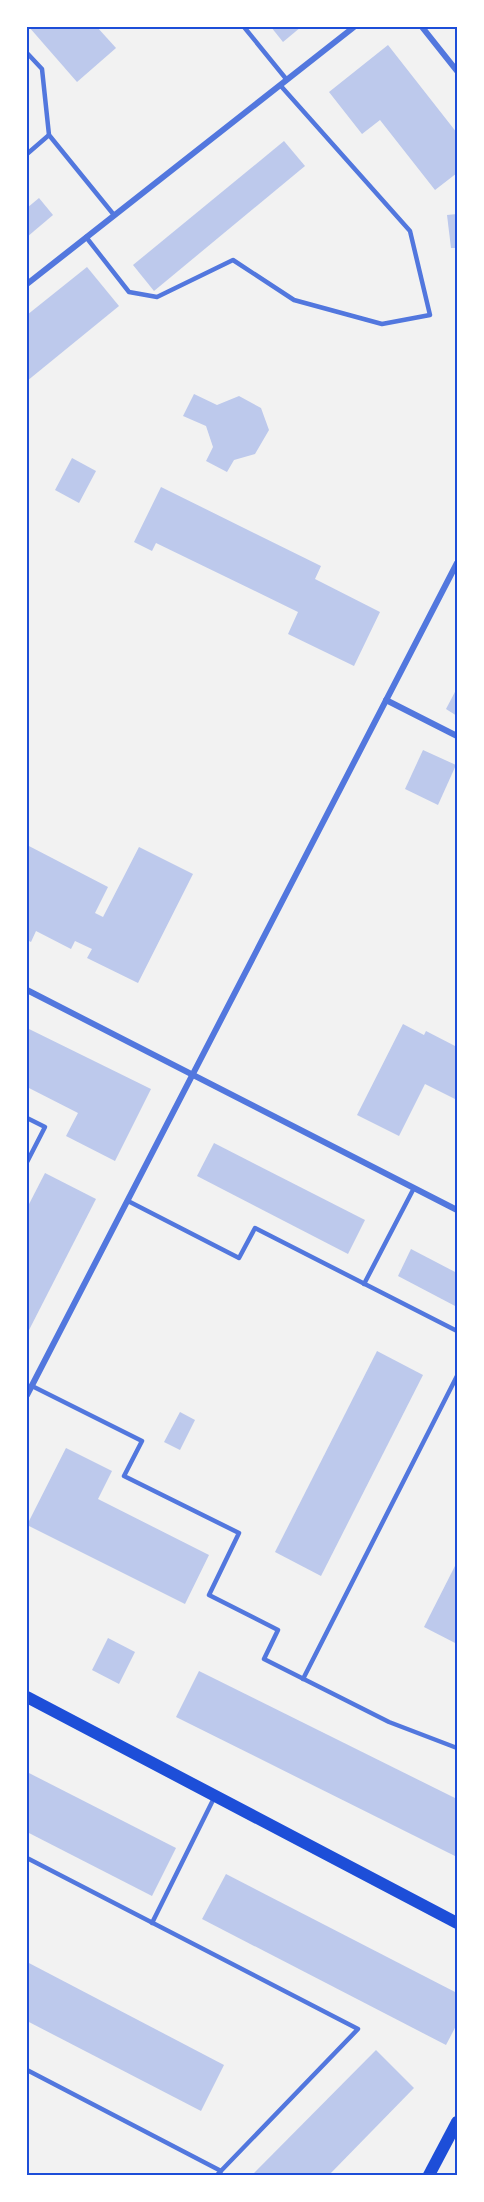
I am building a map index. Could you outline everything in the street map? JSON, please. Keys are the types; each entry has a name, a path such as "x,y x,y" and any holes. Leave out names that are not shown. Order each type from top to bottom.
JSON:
{"main road":[{"path":"27,1697 457,1923"},
{"path":"429,2175 457,2122"}],"street":[{"path":"27,284 354,27"},
{"path":"422,27 457,71"},
{"path":"27,1395 457,563"},
{"path":"386,700 457,736"},
{"path":"27,990 457,1210"}],"lane":[{"path":"244,27 287,80"},
{"path":"27,52 42,69 49,135 114,215"},
{"path":"86,237 129,292 157,297 233,260 294,300 382,324 430,315 410,231 280,85"},
{"path":"27,154 49,135"},
{"path":"27,1118 45,1128 27,1162"},
{"path":"364,1284 414,1188"},
{"path":"128,1201 238,1258 255,1228 457,1331"},
{"path":"303,1679 457,1376"},
{"path":"32,1386 142,1441 124,1476 239,1533 210,1594 278,1630 264,1659 389,1722 457,1748"},
{"path":"152,1923 215,1796"},
{"path":"27,1858 358,2029 219,2173 27,2070"}],"building":[{"path":"29,27 97,27 116,48 77,82"},
{"path":"271,27 301,27 283,42"},
{"path":"388,45 457,133 457,173 435,190 380,120 362,134 329,92"},
{"path":"284,141 305,166 154,291 133,265"},
{"path":"39,198 53,215 27,237 27,208"},
{"path":"457,214 457,248 451,248 447,215"},
{"path":"87,267 119,306 27,381 27,315"},
{"path":"194,394 217,405 239,396 261,408 269,430 255,454 234,460 227,472 206,461 213,447 206,426 183,416"},
{"path":"72,458 96,471 79,503 55,490"},
{"path":"161,487 321,566 315,579 380,612 354,666 288,634 298,612 156,543 152,551 134,542"},
{"path":"457,688 457,716 446,709"},
{"path":"423,750 456,765 438,805 405,789"},
{"path":"27,845 108,887 95,913 103,917 139,847 193,874 138,983 87,958 92,949 75,941 71,949 36,931 31,942 27,940"},
{"path":"403,1024 424,1035 426,1031 457,1047 457,1100 425,1084 399,1136 357,1115"},
{"path":"27,1028 151,1089 115,1161 66,1136 78,1113 27,1087"},
{"path":"214,1143 365,1220 348,1254 197,1176"},
{"path":"45,1173 96,1199 27,1334 27,1208"},
{"path":"411,1249 457,1273 457,1307 398,1276"},
{"path":"377,1351 423,1375 321,1576 275,1552"},
{"path":"180,1412 195,1420 180,1450 164,1442"},
{"path":"66,1448 112,1471 98,1499 209,1555 185,1604 27,1525"},
{"path":"457,1562 457,1644 424,1627"},
{"path":"108,1638 135,1652 119,1684 92,1670"},
{"path":"199,1671 457,1799 457,1857 176,1717"},
{"path":"27,1772 176,1848 152,1896 27,1832"},
{"path":"226,1874 457,1993 457,2024 446,2045 202,1919"},
{"path":"27,1962 224,2065 201,2111 27,2021"},
{"path":"376,2050 414,2088 329,2175 252,2175"}]}
